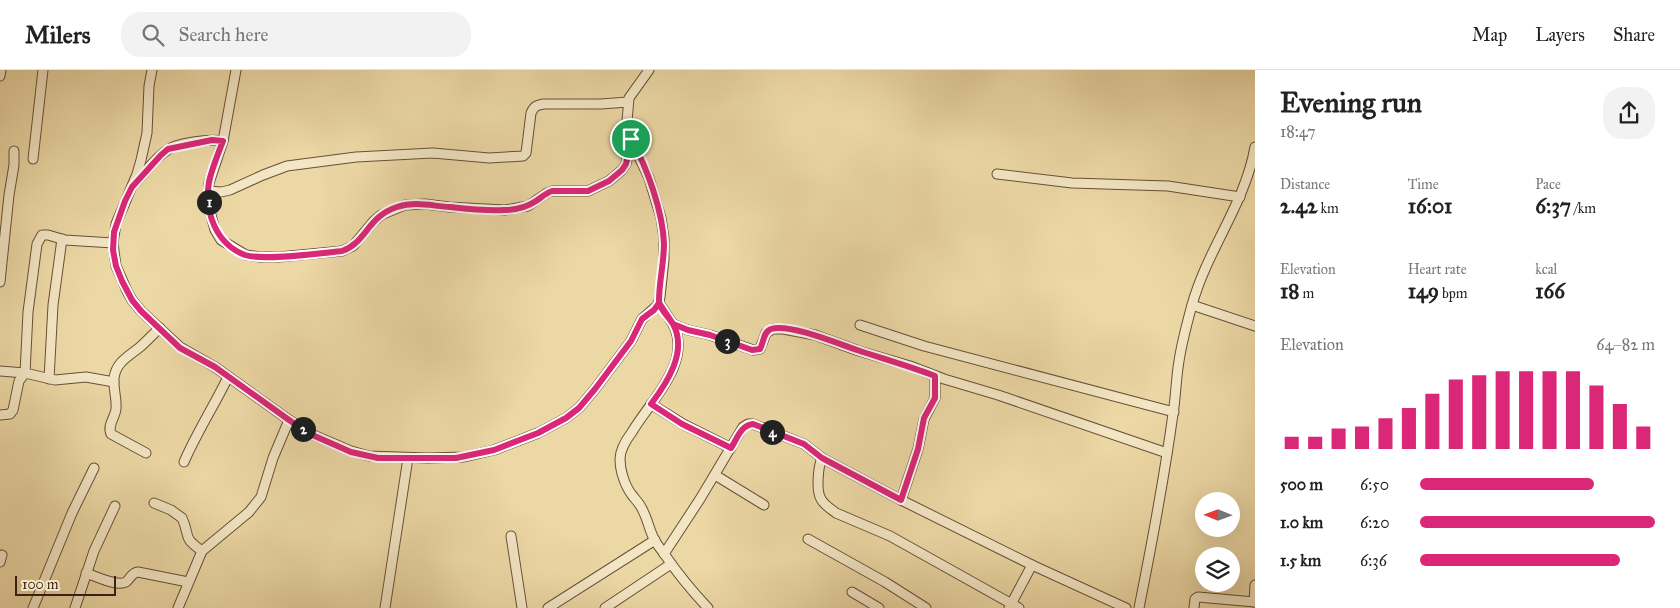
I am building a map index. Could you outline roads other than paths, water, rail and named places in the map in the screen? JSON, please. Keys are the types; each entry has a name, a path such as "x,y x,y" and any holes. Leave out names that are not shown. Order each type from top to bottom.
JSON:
{"street":[{"path":"0,76 1,70"},
{"path":"33,159 43,70"},
{"path":"152,70 146,133 137,174 116,224 113,243 116,266 126,291 141,311 180,348 215,367 310,434 351,452 378,458 456,458 486,452 538,433 566,418 579,408 595,389 631,341 642,319 654,310 659,303 664,245 661,218 650,178 631,139 628,121 628,102 631,94 649,70"},
{"path":"236,70 223,141 212,172 209,190 211,215 215,230 221,240 246,255 279,257 342,251 353,246 372,222 381,214 405,205 425,204 504,210 528,206 552,191 588,191 609,181 622,170 628,159 631,139"},
{"path":"209,190 221,192 230,190 288,166 338,159 433,153 489,158 523,156 526,153 531,113 536,106 544,104 628,102"},
{"path":"132,187 168,149 212,140 223,141"},
{"path":"1139,608 1174,412 1179,362 1192,305 1200,282 1240,197 1255,147"},
{"path":"0,282 14,151"},
{"path":"997,174 1072,183 1168,186 1240,197"},
{"path":"0,415 10,414 13,410 19,381 25,373 28,312 37,244 42,235 62,239 113,243"},
{"path":"49,378 52,305 62,239"},
{"path":"659,303 673,324 677,334 676,360 670,377 641,417 624,445 620,459 621,466 628,488 641,507 654,540 671,564 708,608"},
{"path":"1192,305 1255,326"},
{"path":"673,324 755,350 762,347 766,333 769,330 794,331 815,335 1167,453"},
{"path":"860,325 924,346 1174,412"},
{"path":"146,453 110,432 109,428 116,407 114,382 117,368 122,361 160,328"},
{"path":"0,371 25,373 55,380 86,377 114,382"},
{"path":"901,500 918,449 924,418 935,398 935,376"},
{"path":"184,462 228,377"},
{"path":"651,404 682,424 731,448"},
{"path":"178,608 202,551 256,505 264,490 273,458 289,420"},
{"path":"664,554 715,475 743,427 753,424 804,444 822,458 901,500 1032,565 1126,608"},
{"path":"385,608 408,458"},
{"path":"822,458 819,470 819,494 821,500 828,508 890,536 1013,607 1032,565"},
{"path":"33,608 72,513 94,468"},
{"path":"715,475 764,505"},
{"path":"154,503 171,510 182,518 187,538 202,551"},
{"path":"75,608 94,551 115,506"},
{"path":"511,536 522,608"},
{"path":"808,539 885,582 926,608"},
{"path":"548,608 654,540"},
{"path":"605,608 671,564"},
{"path":"86,573 119,584 126,582 134,572 188,582"},
{"path":"1194,608 1195,599 1198,597 1254,602 1255,586"},
{"path":"852,592 879,608"}]}
